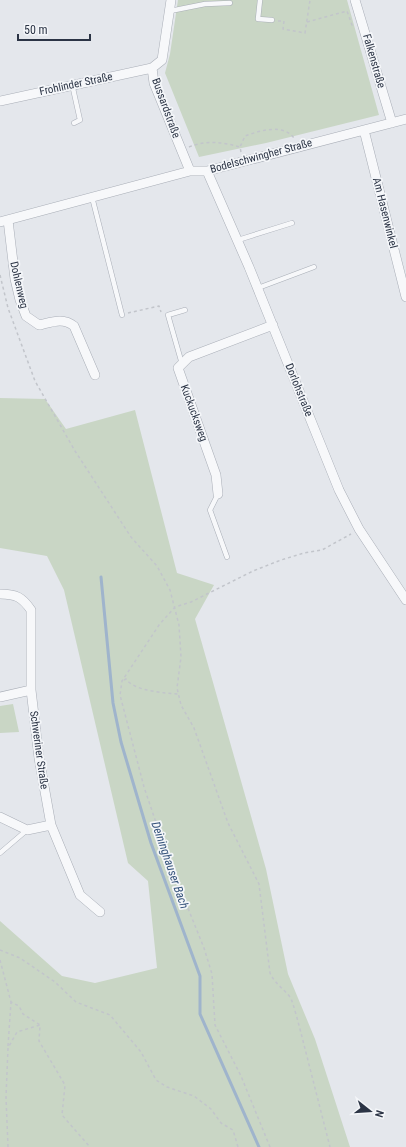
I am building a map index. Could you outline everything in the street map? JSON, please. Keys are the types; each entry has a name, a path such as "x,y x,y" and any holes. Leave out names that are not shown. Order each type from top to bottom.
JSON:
{"street":[{"name":"Bussardstraße","path":"172,0 162,60 152,68 154,83 190,171"},
{"name":"Falkenstraße","path":"354,0 392,123"},
{"name":"Frohlinder Straße","path":"0,101 72,84 152,68"},
{"name":"Bodelschwingher Straße","path":"4,221 190,171 208,171 406,119"},
{"name":"Am Hasenwinkel","path":"364,130 406,297"},
{"name":"Dorlohstraße","path":"208,171 258,288 338,490 359,529 406,600"},
{"name":"Dohlenweg","path":"4,221 16,279 26,316 39,325 61,320 68,321 74,326 95,375"},
{"path":"182,364 189,357 273,325"},
{"name":"Kuckucksweg","path":"182,364 178,368 216,475 218,494"},
{"name":"Schweriner Straße","path":"0,594 11,594 23,599 31,610 31,690 39,758 51,825 80,895 100,912"},
{"path":"0,697 31,690"},
{"path":"0,817 27,830 51,825"}],"lane":[{"path":"260,0 258,19 272,20"},
{"path":"170,11 205,4 230,3"},
{"path":"72,84 80,120 74,123"},
{"path":"92,197 122,315"},
{"path":"238,240 292,223"},
{"path":"258,288 314,267"},
{"path":"182,364 168,315 185,310"},
{"name":"Kuckucksweg","path":"218,494 210,510 227,557"},
{"path":"0,853 27,830"}],"path":[{"path":"272,20 284,21 283,30 305,33 310,0"},
{"path":"307,22 347,11 352,25 362,22"},
{"path":"241,162 240,147 245,136 263,130 281,130 292,135 300,146"},
{"path":"182,151 200,143 227,143 240,147"},
{"path":"0,275 8,308 35,381 105,498 131,537 157,566 170,590 179,625 181,657 177,679 178,694 181,705 194,728 228,823 259,884 270,973 273,981 290,997 293,1003 330,1147"},
{"path":"122,315 159,306 161,313"},
{"path":"270,1147 241,1076 215,1026 212,974 204,948 169,861 144,787 120,695 122,681 159,625 175,607 190,602 253,571 281,560 304,553 322,550 355,532"},
{"path":"122,681 126,679 130,684 148,690 178,694"},
{"path":"0,950 20,958 32,966 55,982 76,1002 110,1015 141,1052 156,1080 167,1087 194,1096 211,1109 221,1123 233,1130 238,1147"},
{"path":"0,960 11,1002 6,1097 8,1147"},
{"path":"11,1002 19,1006 23,1014 40,1025"},
{"path":"8,1048 17,1032 40,1025"},
{"path":"40,1025 39,1041 65,1085 62,1115 90,1147"}],"green space":[{"path":"178,0 347,0 379,115 266,143 199,157 165,73 170,54"},
{"path":"0,398 45,399 66,429 135,410 177,573 214,585 195,619 266,869 288,974 315,1039 350,1147 0,1147 0,921 62,976 95,983 157,968 148,881 128,863 64,590 47,556 0,548"},
{"path":"13,704 19,732 0,733 0,706"}],"waterway":[{"name":"Deininghauser Bach","path":"101,577 113,703 121,742 151,843 200,976 200,1014 259,1147"}]}
